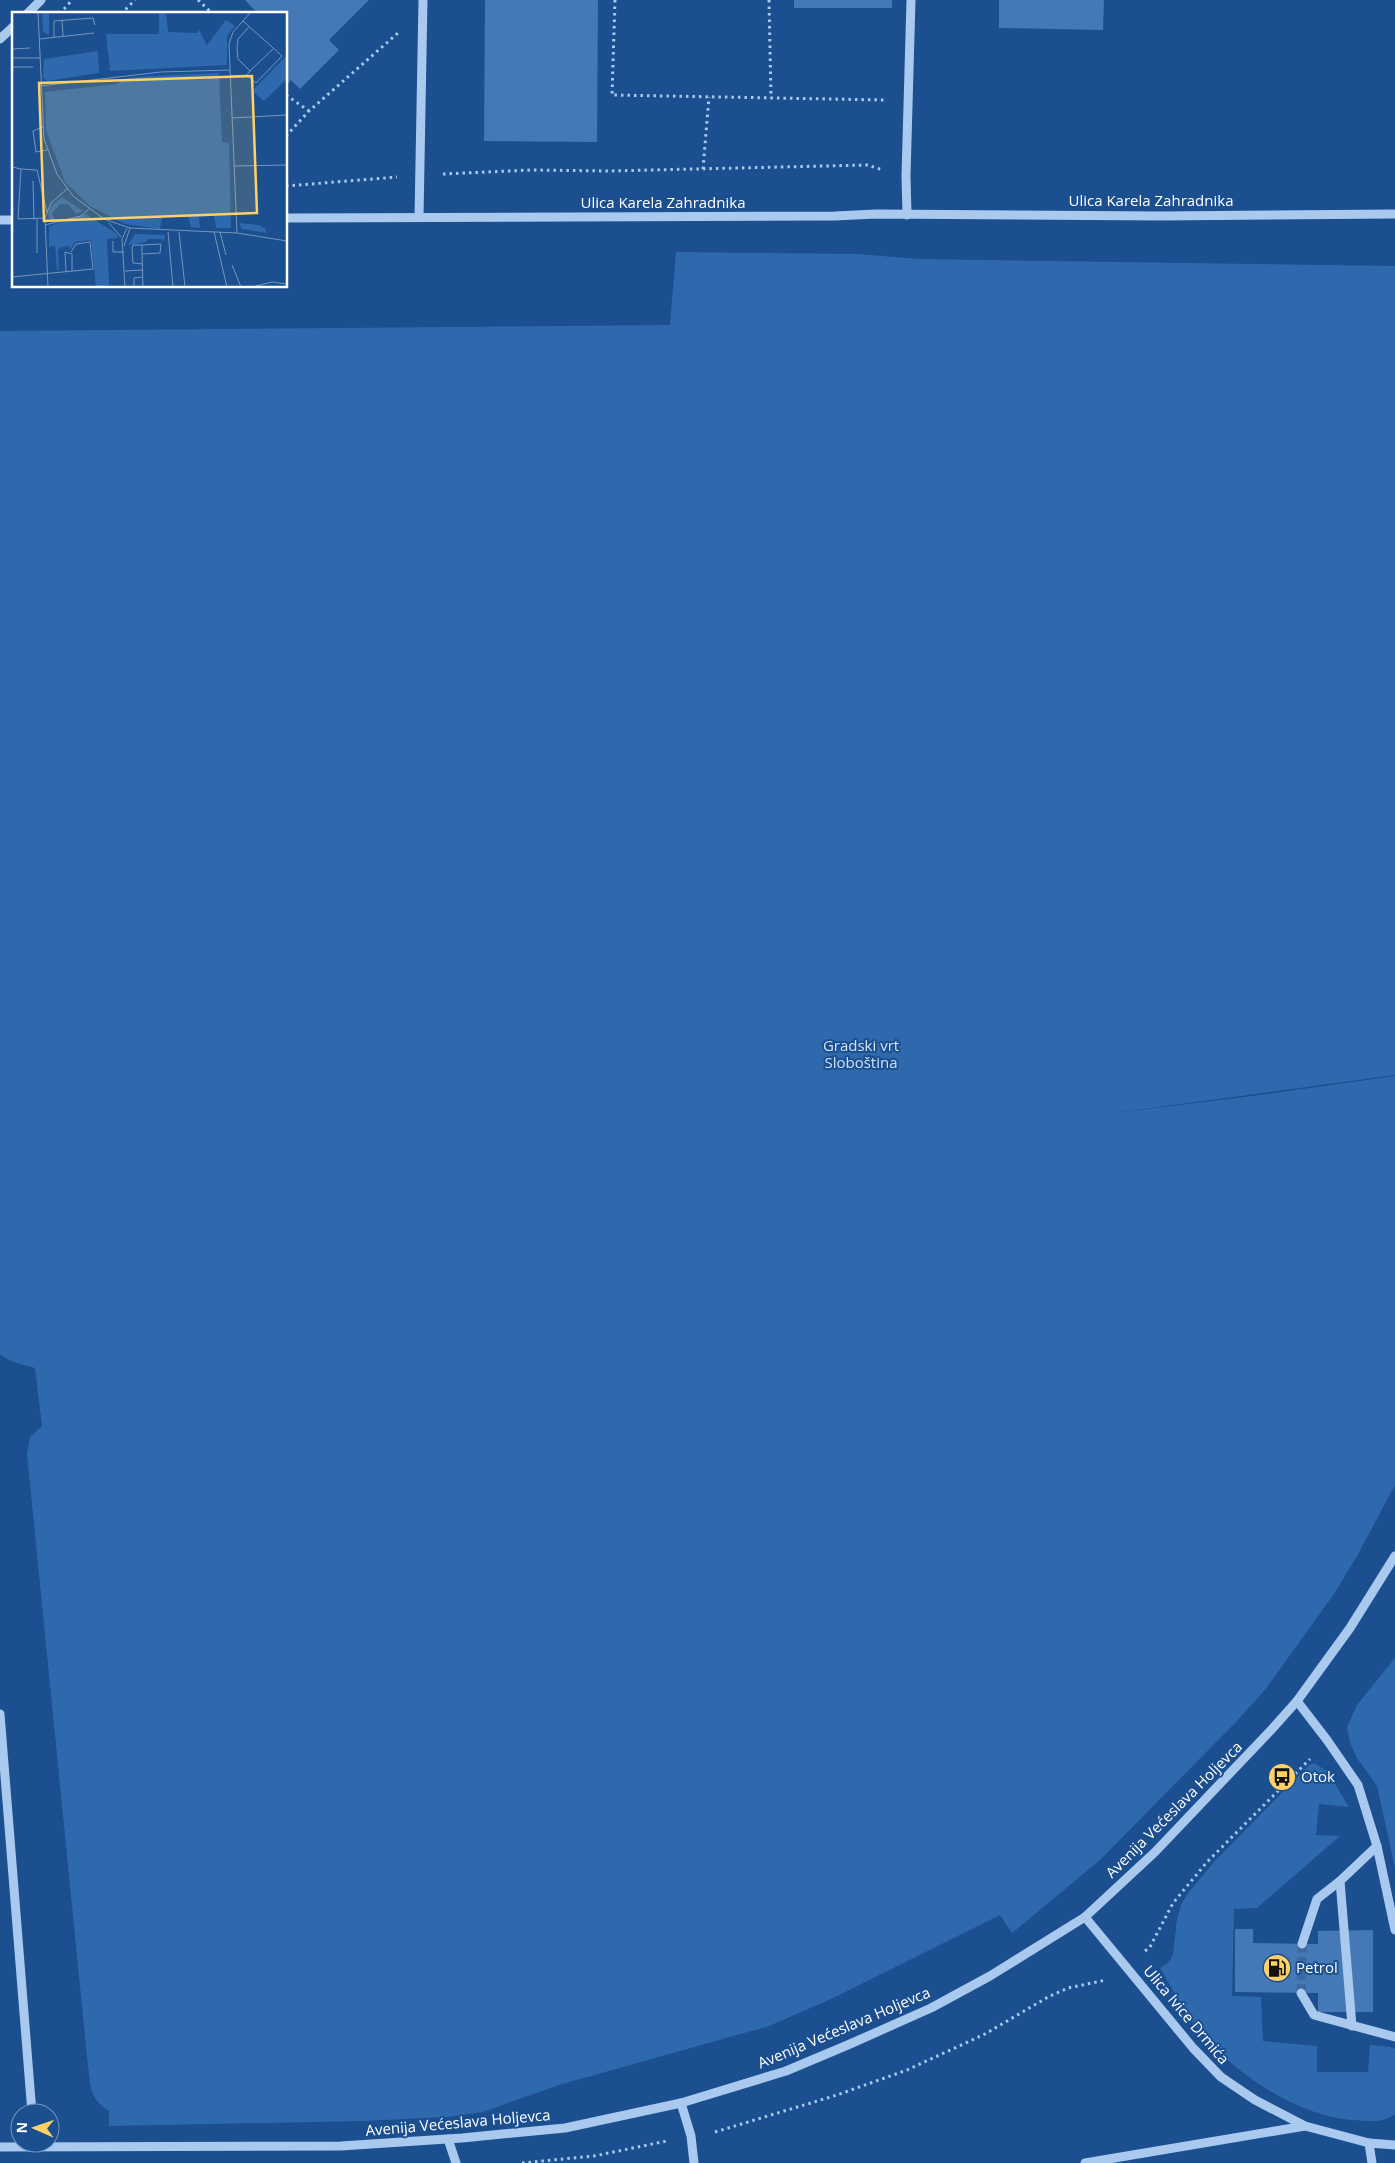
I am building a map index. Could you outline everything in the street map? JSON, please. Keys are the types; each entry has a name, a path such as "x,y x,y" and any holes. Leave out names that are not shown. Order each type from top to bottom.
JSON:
{"street":[{"path":"29,12 41,0"},
{"path":"419,217 423,0"},
{"path":"907,215 906,176 911,0"},
{"path":"0,38 12,28"},
{"name":"Ulica Karela Zahradnika","path":"288,218 1395,214"},
{"name":"Avenija Većeslava Holjevca","path":"60,2145 341,2146 448,2139 565,2128 682,2103 786,2071 931,2008 990,1976 1085,1917 1155,1852 1238,1766 1297,1701 1350,1628 1395,1556"},
{"path":"1297,1701 1328,1740 1358,1785 1376,1846 1395,1930"},
{"path":"0,1714 31,2103"},
{"path":"1302,1944 1317,1899 1340,1881 1376,1846"},
{"path":"1340,1881 1352,2026"},
{"name":"Ulica Ivice Drmića","path":"1085,1917 1193,2048 1221,2077 1255,2100 1305,2126 1369,2143 1395,2145"},
{"path":"1301,1993 1314,2015 1395,2037"},
{"path":"682,2103 692,2136 694,2163"},
{"path":"1084,2163 1305,2126"},
{"path":"448,2139 456,2163"},
{"path":"1369,2143 1372,2163"}],"path":[{"path":"123,12 135,0"},
{"path":"198,0 211,12"},
{"path":"614,0 612,95 908,100"},
{"path":"770,0 771,98"},
{"path":"288,134 309,111 394,38 400,30"},
{"path":"288,96 309,111"},
{"path":"703,169 709,97"},
{"path":"288,186 531,170 609,171 867,165 906,176"},
{"path":"1150,1947 1173,1903 1207,1862 1311,1758"},
{"path":"718,2132 837,2095 906,2070 985,2034 1054,1994 1068,1988 1110,1978"},
{"path":"522,2163 594,2156 665,2142"}],"green space":[{"name":"Gradski vrt Sloboština","path":"676,252 858,254 918,259 1395,266 1395,1075 1107,1114 1395,1076 1395,1485 1357,1556 1334,1594 1265,1690 1100,1860 1012,1933 1000,1915 831,1999 769,2026 559,2085 483,2112 447,2117 363,2121 109,2126 109,2111 94,2097 90,2080 27,1454 30,1437 42,1426 35,1368 13,1362 0,1355 0,331 670,325"},
{"path":"1395,1658 1395,1868 1377,1786 1357,1758 1350,1743 1347,1727 1357,1705"},
{"path":"1314,1763 1327,1771 1349,1807 1319,1804 1316,1835 1340,1836 1257,1908 1234,1909 1232,1996 1261,1997 1263,2041 1317,2046 1317,2072 1368,2072 1370,2045 1395,2049 1395,2114 1380,2121 1352,2120 1330,2116 1284,2099 1262,2086 1222,2055 1205,2038 1191,2020 1160,1968 1168,1963 1173,1955 1177,1919 1181,1905 1188,1893 1213,1863 1309,1765"}],"building":[{"path":"245,0 369,0 329,40 339,50 300,89 291,80 288,84 288,12 256,12"},
{"path":"485,0 598,0 597,142 484,141"},
{"path":"794,0 892,0 892,8 794,8"},
{"path":"999,0 1104,0 1103,30 999,28"},
{"path":"1235,1929 1253,1929 1253,1943 1318,1944 1318,1931 1373,1930 1373,2012 1318,2012 1318,1993 1235,1992"}],"tunnel":[{"path":"1301,1993 1302,1944"}],"place":[{"name":"Otok","path":"1282,1777"},
{"name":"Petrol","path":"1277,1968"}]}
